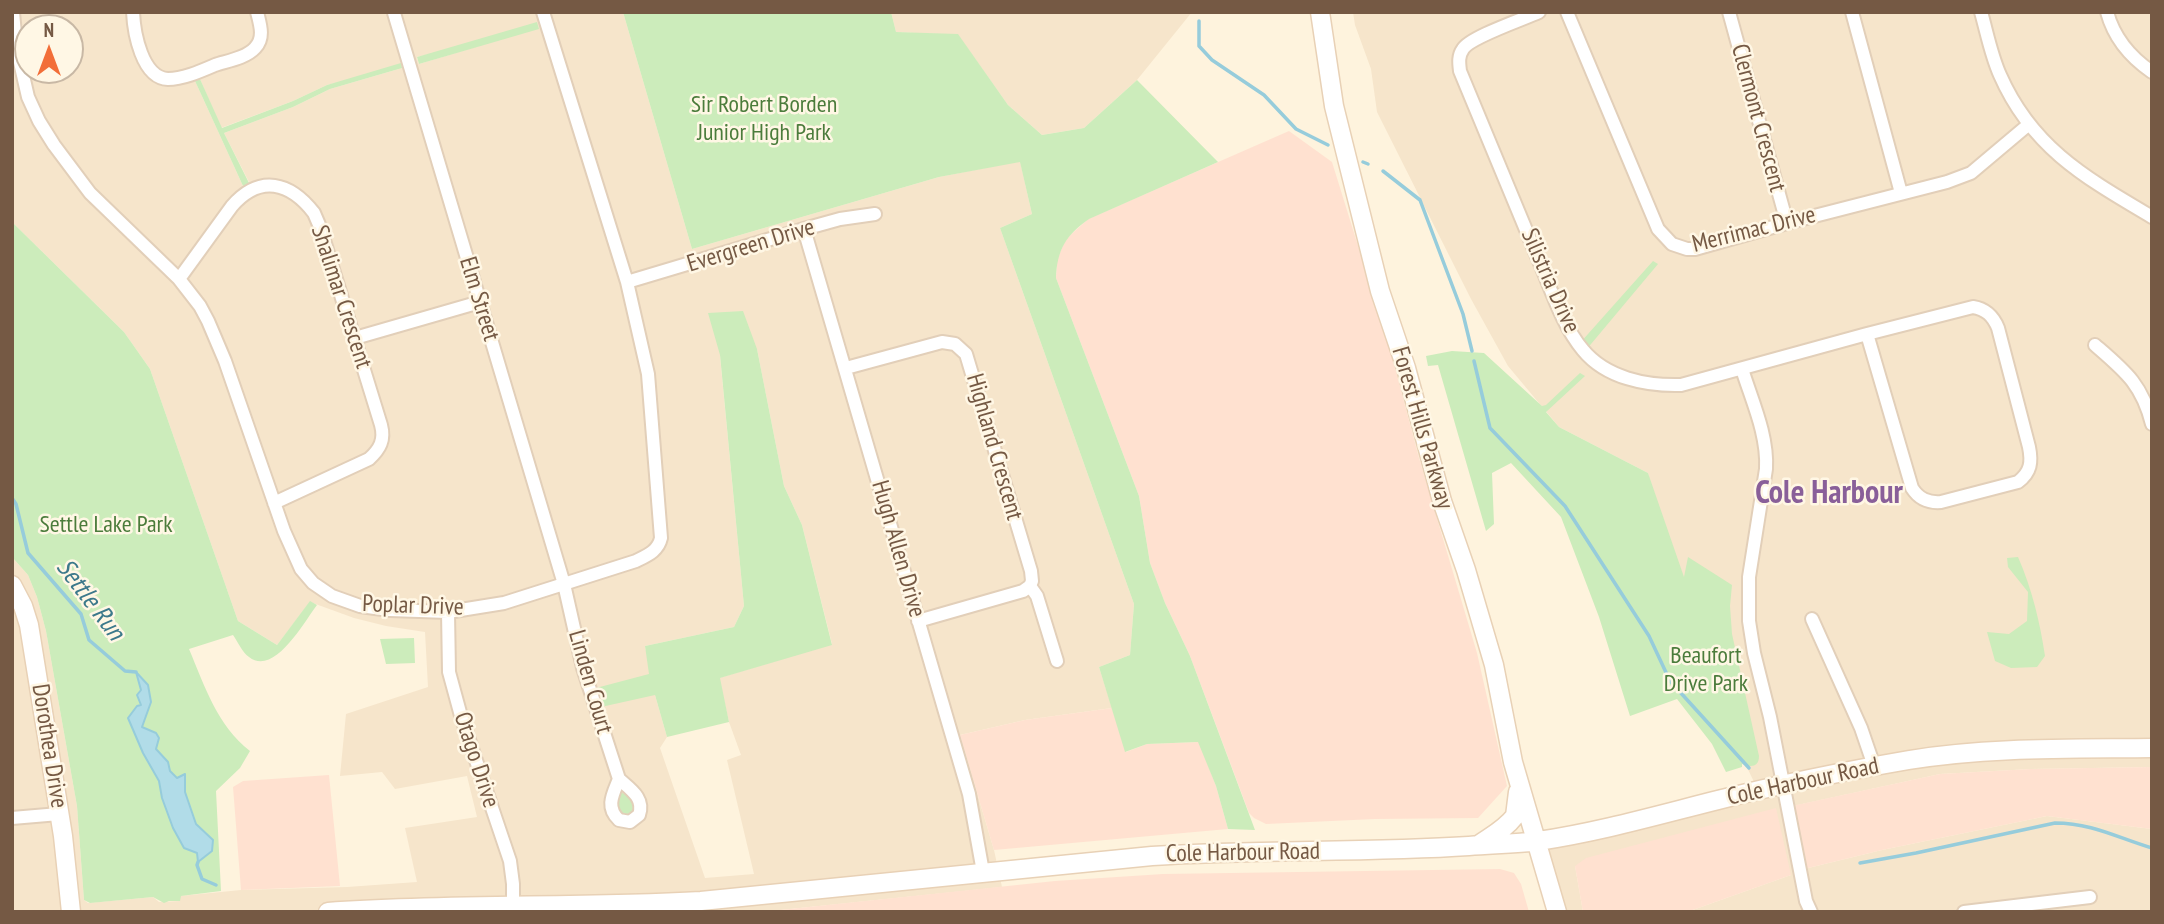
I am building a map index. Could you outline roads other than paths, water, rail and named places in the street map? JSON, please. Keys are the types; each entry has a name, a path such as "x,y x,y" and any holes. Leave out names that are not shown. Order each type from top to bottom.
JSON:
{"main road":[{"name":"Forest Hills Parkway","path":"1320,12 1334,106 1380,290 1406,368 1442,501 1494,665 1519,785 1557,912"},
{"name":"Dorothea Drive","path":"12,585 29,625 59,814 71,912"},
{"name":"Cole Harbour Road","path":"328,912 378,908 701,901 1084,861 1211,852 1413,850 1536,841 1664,815 1783,785 1944,755 2152,748"},
{"path":"1478,845 1506,827 1515,816 1519,785"}],"street":[{"name":"Poplar Drive","path":"13,12 16,45 28,97 54,145 90,192 179,279 200,306 216,338 274,503 301,569 322,591 360,606 390,610 448,611 504,603 647,556 657,548 661,537 648,374 627,282 543,12"},
{"path":"133,12 141,52 150,71 159,78 170,79 247,54 255,48 262,31 257,12"},
{"name":"Silistria Drive","path":"1539,12 1470,41 1461,52 1459,64 1567,325 1582,350 1612,373 1659,386 1681,385 1867,334 1977,307 1987,312 1997,328 2029,447 2031,461 2026,474 2010,485 1941,502 1926,500 1917,495 1912,488 1867,334"},
{"name":"Merrimac Drive","path":"1567,12 1658,229 1665,238 1682,248 1695,249 1947,182 1971,173 2028,125"},
{"name":"Clermont Crescent","path":"1729,12 1787,223"},
{"path":"1852,12 1901,193"},
{"path":"1981,12 2000,75 2028,125 2053,151 2075,168 2152,217"},
{"path":"2107,12 2112,27 2124,46 2152,72"},
{"name":"Elm Street","path":"394,13 564,584"},
{"name":"Shalimar Crescent","path":"179,279 240,197 250,190 263,186 283,187 304,200 314,213 382,428 382,442 364,462 274,503"},
{"name":"Evergreen Drive","path":"627,282 804,229 841,219 875,214"},
{"name":"Hugh Allen Drive","path":"804,229 969,794 983,872"},
{"path":"355,338 480,302"},
{"name":"Highland Crescent","path":"846,368 942,342 955,344 963,350 968,359 1031,572 1030,586 1037,596 1057,662"},
{"path":"2095,345 2132,378 2142,395 2152,424"},
{"path":"1742,369 1763,436 1766,455 1749,579 1749,621 1806,901 1811,912"},
{"name":"Linden Court","path":"564,584 583,668 619,779"},
{"path":"918,621 1023,591 1030,586"},
{"name":"Otago Drive","path":"448,611 449,672 510,861 513,906"},
{"path":"1812,619 1851,704 1874,766"},
{"path":"12,818 59,814"},
{"path":"1964,912 2090,897"}],"water":[{"name":"Settle Run","path":"136,672 148,685 151,702 142,727 156,733 159,738 156,749 168,762 170,771 177,778 185,774 185,792 196,824 213,840 212,851 198,862 197,853 184,848 173,828 159,781 128,718 137,706 141,705 137,695 141,690"}],"waterway":[{"path":"1199,21 1199,46 1212,60 1264,95 1296,129 1328,145"},
{"path":"1363,162 1368,164"},
{"path":"1383,171 1420,200 1463,314 1472,351"},
{"path":"1474,361 1490,428 1565,506 1649,636 1670,681 1749,768"},
{"name":"Settle Run","path":"12,498 16,504 28,553 81,614 89,640 125,671 136,672"},
{"path":"1860,863 2055,823 2093,828 2152,848"},
{"name":"Settle Run","path":"198,862 202,879 216,885"}],"district":[{"name":"Cole Harbour","path":"1829,494"}],"park label":[{"name":"Sir Robert Borden Junior High Park","path":"764,119"},
{"name":"Settle Lake Park","path":"106,525"},
{"name":"Beaufort Drive Park","path":"1706,670"}]}
